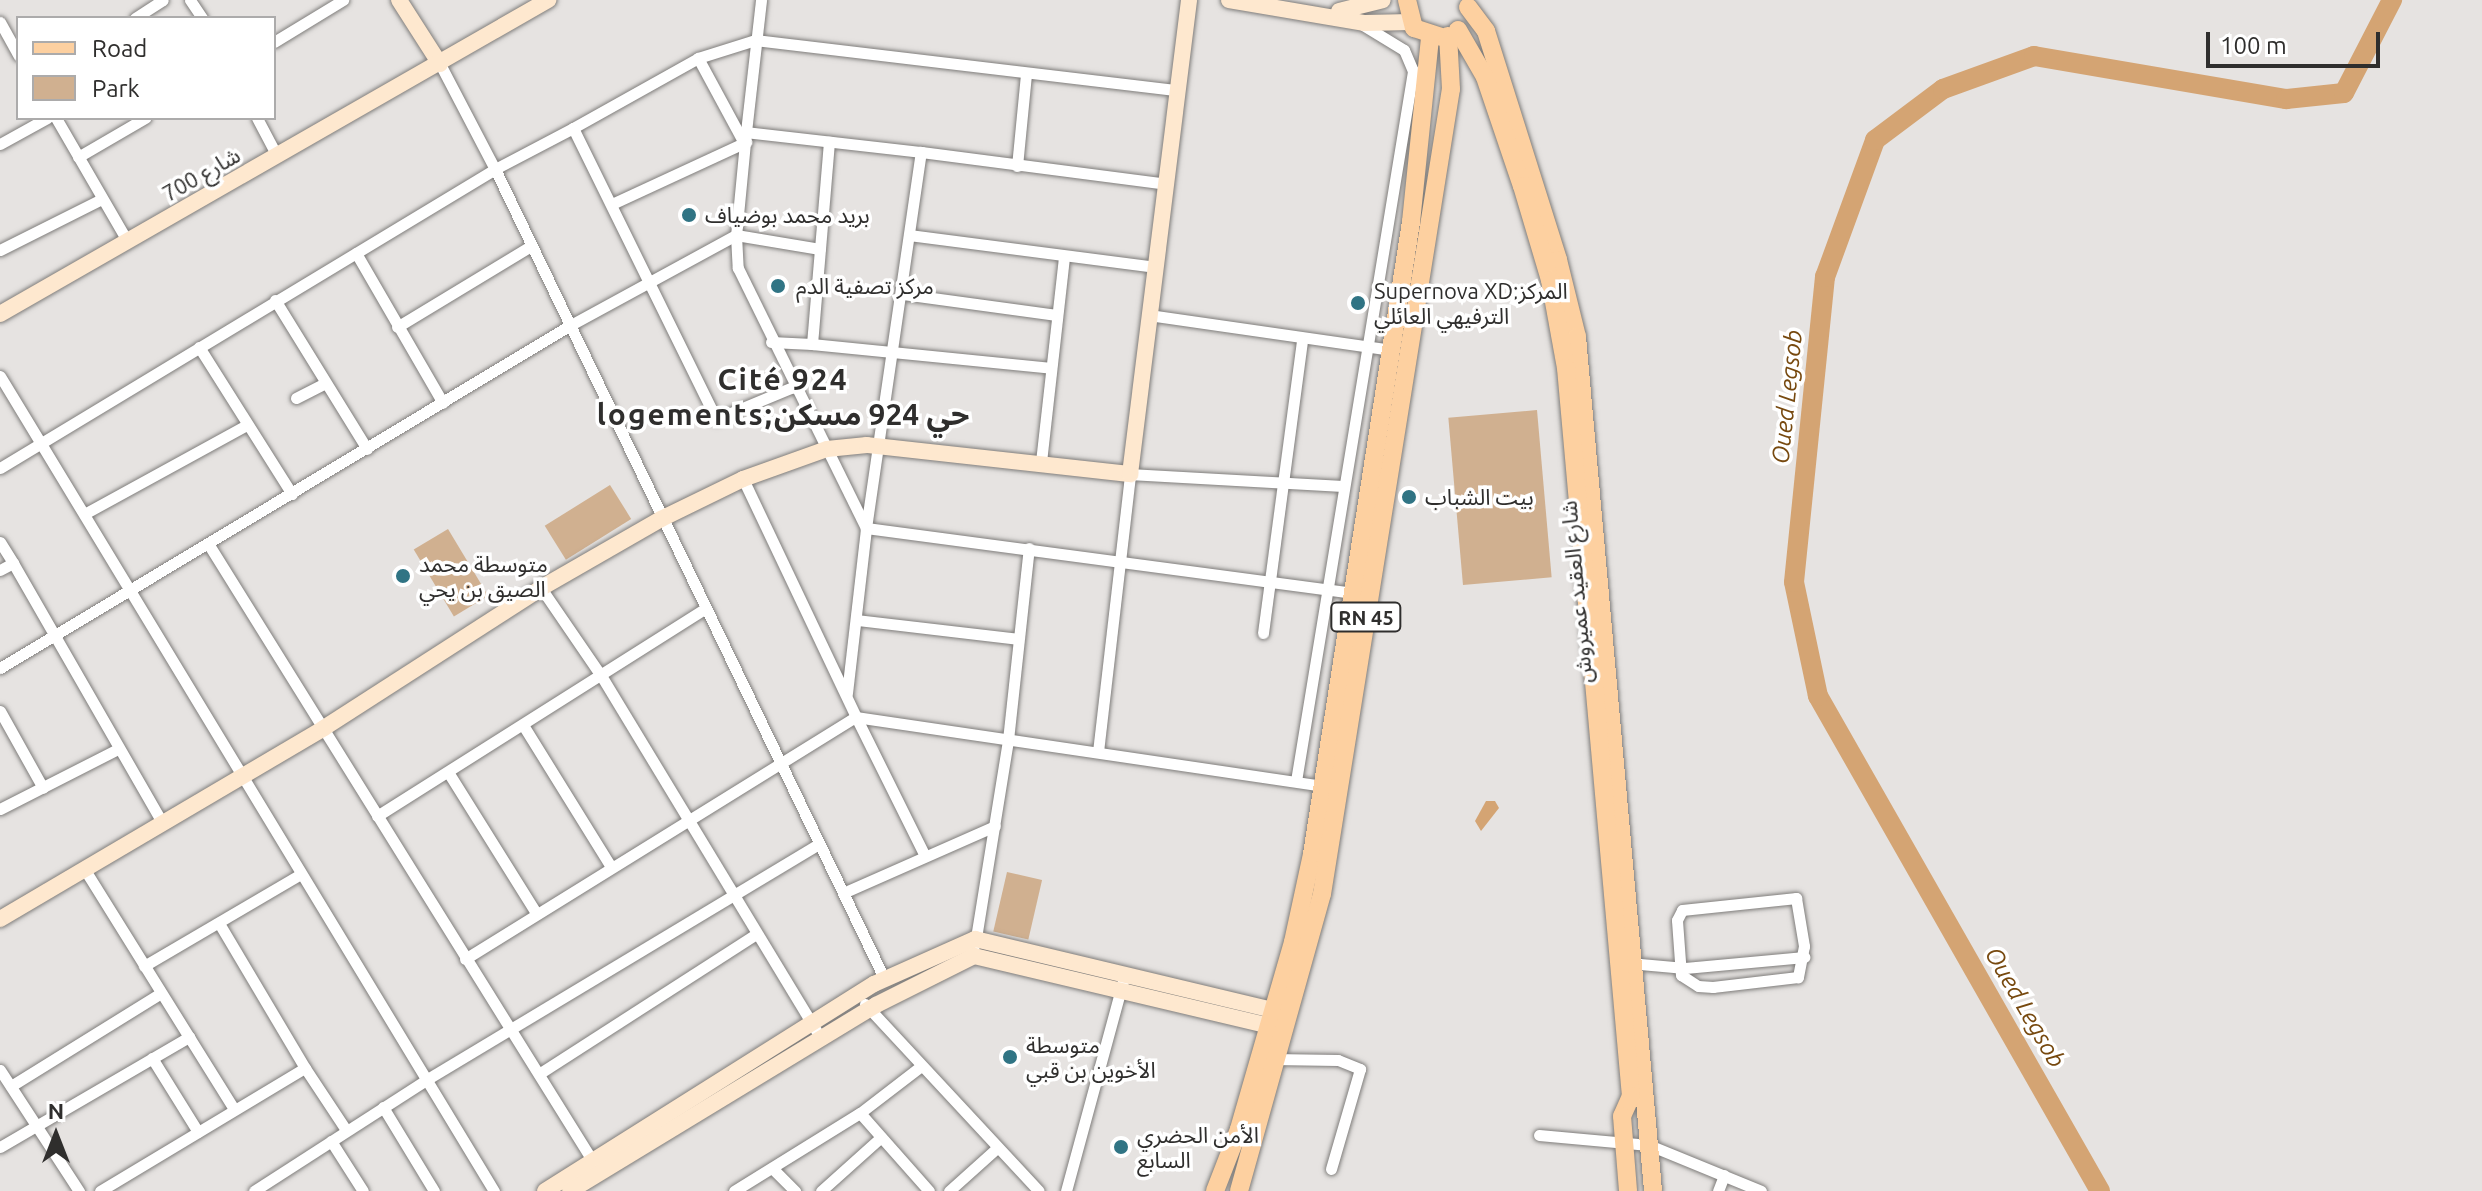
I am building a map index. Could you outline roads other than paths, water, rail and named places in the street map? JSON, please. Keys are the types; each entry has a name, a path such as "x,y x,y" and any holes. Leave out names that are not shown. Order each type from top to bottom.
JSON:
{"main road":[{"path":"399,0 440,64"},
{"name":"شارع 700","path":"0,314 548,0"},
{"path":"1,916 242,779 541,588 661,519 743,479 827,449 882,445 1130,474 1175,90 1189,0"},
{"path":"1229,0 1328,13 1383,0"},
{"path":"1407,0 1411,22"},
{"path":"1353,9 1411,22 1446,34 1472,2"},
{"name":"شارع العقيد عميروش","path":"1472,2 1486,31 1558,260 1577,337 1624,963 1631,1096 1622,1116 1628,1191"},
{"name":"شارع العقيد عميروش","path":"1446,34 1487,83 1540,243 1557,314 1605,735"},
{"name":"RN 45","path":"1361,593 1451,89 1446,34"},
{"name":"RN 45","path":"1215,1191 1268,1058 1322,894 1333,788 1391,350 1425,115 1446,34"},
{"path":"1451,89 1465,80 1487,83"},
{"name":"RN 45","path":"1239,1191 1268,1058 1271,1018 1333,788"},
{"path":"570,1191 596,1167 858,994 885,980 974,948 1271,1018"},
{"path":"545,1191 596,1167 974,948"},
{"name":"شارع العقيد عميروش","path":"1624,963 1653,1191"}],"street":[{"path":"138,16 163,0"},
{"path":"276,41 343,0"},
{"path":"761,0 736,235 738,268 793,387 866,528"},
{"path":"1296,781 1364,350 1413,71 1404,50 1353,9"},
{"path":"0,22 5,44"},
{"path":"0,468 495,169 698,58 755,40 1026,75 1175,90"},
{"path":"698,58 745,139"},
{"path":"440,64 495,169 567,327 885,980"},
{"path":"1017,166 1026,75"},
{"path":"0,144 43,120"},
{"path":"57,120 128,242"},
{"path":"78,157 142,120"},
{"path":"258,120 277,156"},
{"path":"573,128 716,419 793,387"},
{"path":"612,204 745,139 829,142 1166,184"},
{"path":"812,344 829,142"},
{"path":"847,693 866,528 882,445 921,152"},
{"path":"0,250 102,199"},
{"path":"0,668 567,327 736,235 820,249"},
{"path":"909,235 1156,267"},
{"path":"397,327 529,247"},
{"path":"356,253 443,403"},
{"path":"1041,462 1064,257"},
{"path":"903,294 1057,315"},
{"path":"275,300 367,449"},
{"path":"1149,315 1364,350 1391,350"},
{"path":"1263,633 1302,340"},
{"path":"771,342 1051,368"},
{"path":"199,347 292,494"},
{"path":"0,376 133,590 299,875 494,1191"},
{"path":"296,398 325,383"},
{"path":"86,513 247,425"},
{"path":"1098,752 1130,474 1342,486"},
{"path":"743,479 925,856"},
{"path":"866,528 1361,593"},
{"path":"0,542 56,633 118,749 163,824"},
{"path":"209,545 465,959 542,1072 596,1167"},
{"path":"974,948 1008,740 1029,548"},
{"path":"0,570 13,563"},
{"path":"541,588 602,677 821,1038"},
{"path":"377,816 602,677 704,609"},
{"path":"857,620 1018,639"},
{"path":"0,711 43,788"},
{"path":"465,959 856,717 1333,788"},
{"path":"523,725 611,867"},
{"path":"0,809 118,749"},
{"path":"448,772 536,913"},
{"path":"843,893 995,826"},
{"path":"254,1191 426,1080 817,845"},
{"path":"84,868 234,1109"},
{"path":"144,966 299,875"},
{"path":"1796,898 1804,957 1802,974 1794,979 1713,987 1688,981 1678,968 1677,920 1682,910 1742,901 1796,898"},
{"path":"219,923 305,1068 346,1130"},
{"path":"542,1072 756,934"},
{"path":"1624,963 1678,968 1804,957"},
{"path":"1066,1191 1121,984"},
{"path":"11,1086 161,993"},
{"path":"858,994 869,1010 1039,1191"},
{"path":"0,1147 189,1037"},
{"path":"152,1058 198,1132"},
{"path":"1268,1058 1338,1060 1360,1069 1331,1169"},
{"path":"734,1191 860,1113 921,1066"},
{"path":"100,1191 305,1068"},
{"path":"0,1070 79,1191"},
{"path":"383,1107 434,1191"},
{"path":"860,1113 929,1191"},
{"path":"1539,1135 1649,1145 1761,1191"},
{"path":"821,1191 880,1138"},
{"path":"331,1141 363,1191"},
{"path":"949,1191 997,1148"},
{"path":"772,1168 795,1191"},
{"path":"1718,1191 1724,1175"}],"waterway":[{"name":"Oued Legsob","path":"2100,1191 1818,696 1794,582 1825,277 1875,140 1943,89 2034,56 2286,99 2344,93 2392,0"}],"place":[{"name":"بريد محمد بوضياف","path":"689,215"},
{"name":"مركز تصفية الدم","path":"778,286"},
{"name":"Supernova XD;المركز الترفيهي العائلي","path":"1358,303"},
{"name":"بيت الشباب","path":"1409,497"},
{"name":"متوسطة محمد الصيق بن يحي","path":"403,576"},
{"name":"متوسطة الأخوين بن قبي","path":"1010,1057"},
{"name":"الأمن الحضري السابع","path":"1121,1147"}],"district":[{"name":"Cité 924 logements;حي 924 مسكن","path":"783,396"}]}
